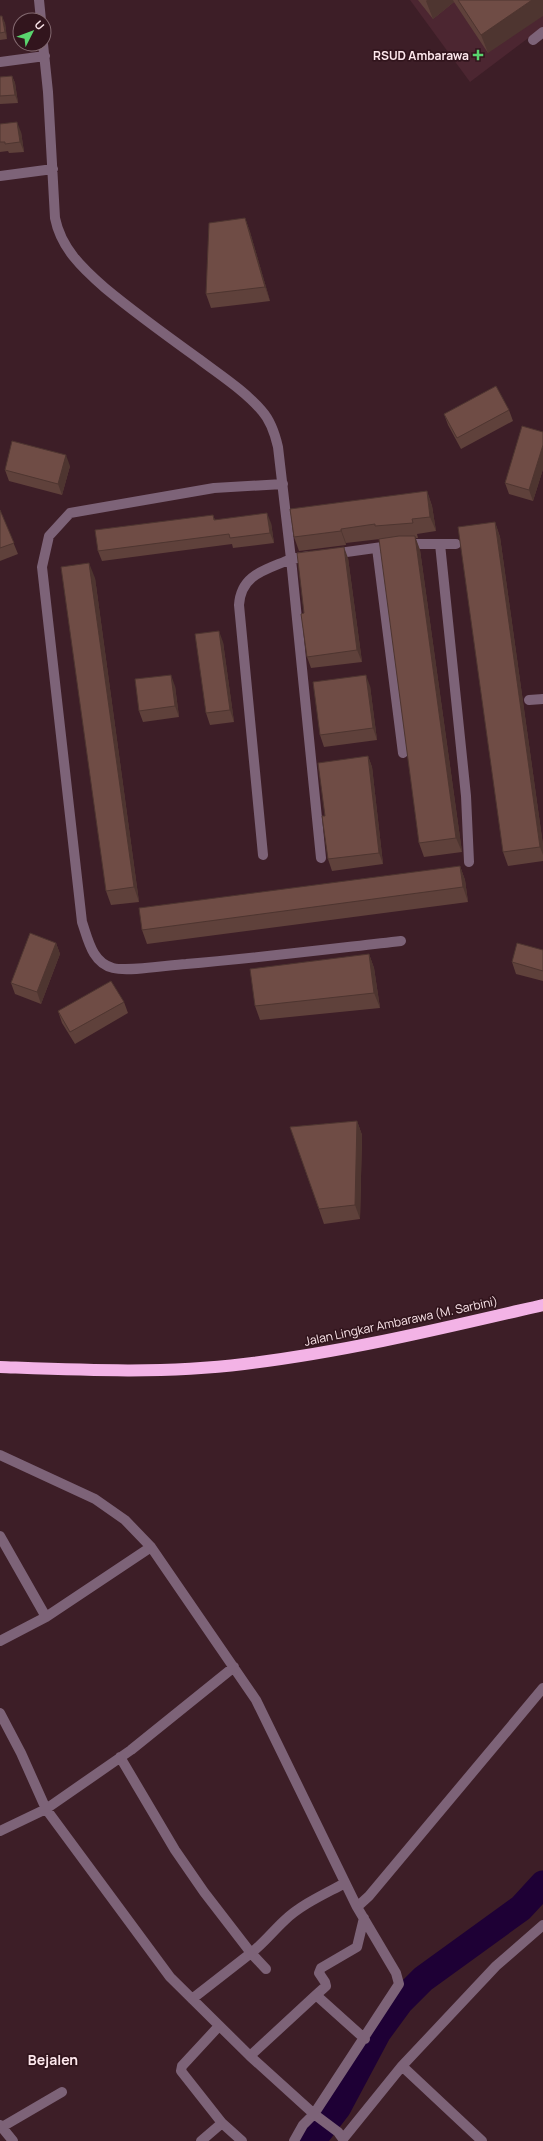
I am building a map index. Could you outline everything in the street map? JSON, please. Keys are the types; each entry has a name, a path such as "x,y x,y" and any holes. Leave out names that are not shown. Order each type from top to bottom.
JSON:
{"highway":[{"name":"Jalan Lingkar Ambarawa (M. Sarbini)","path":"0,1367 150,1371 243,1364 346,1349 543,1305"}],"street":[{"path":"39,0 40,12"},
{"path":"533,40 543,32"},
{"path":"44,52 55,218 58,230 65,246 92,277 132,311 218,373 263,412 273,429 283,484 321,858"},
{"path":"0,62 45,56"},
{"path":"0,176 53,169"},
{"path":"283,484 214,488 70,513 49,536 42,567 82,922 92,951 100,961 113,968 139,968 255,958 402,941"},
{"path":"263,856 239,593 248,581 258,573 291,559 404,544 456,544"},
{"path":"440,544 466,796 469,862"},
{"path":"377,548 403,753"},
{"path":"528,700 543,699"},
{"path":"0,1454 95,1499 125,1520 151,1547 256,1700 357,1907 396,1973 399,1984 317,2116 303,2125 294,2141"},
{"path":"0,1536 46,1617"},
{"path":"0,1641 46,1617 151,1547"},
{"path":"0,1831 46,1809 120,1757 234,1667"},
{"path":"357,1907 369,1896 543,1688"},
{"path":"0,1713 21,1753 46,1809 170,1977 250,2056 341,2137 402,2066 496,1966 543,1925"},
{"path":"120,1757 187,1868 251,1953 266,1969"},
{"path":"192,1999 268,1939 284,1921 301,1908 345,1883"},
{"path":"250,2056 326,1986 320,1974 321,1968 357,1947 364,1918"},
{"path":"316,1995 365,2039"},
{"path":"219,2026 182,2066 181,2071 222,2123 242,2141"},
{"path":"402,2066 482,2141"},
{"path":"13,2141 1,2126 62,2092"},
{"path":"201,2141 222,2123"}],"shaded area":[{"name":"RSUD Ambarawa","path":"410,0 543,0 543,27 470,82"}],"building":[{"path":"458,0 532,0 481,35"},
{"path":"0,16 2,16 5,32 0,33"},
{"path":"12,76 15,95 0,96 0,77"},
{"path":"17,122 20,142 5,144 5,142 0,142 0,124"},
{"path":"245,218 265,287 206,294 209,223"},
{"path":"496,386 509,410 457,438 444,414"},
{"path":"522,426 543,432 543,445 529,490 505,483"},
{"path":"12,441 66,455 58,484 5,470"},
{"path":"427,491 430,517 412,519 413,523 375,526 375,524 341,529 341,531 294,537 290,509"},
{"path":"0,510 14,543 0,548"},
{"path":"267,513 270,533 230,538 229,534 98,551 95,530 213,515 214,520"},
{"path":"495,522 540,847 503,852 458,527"},
{"path":"399,536 415,536 456,838 419,843 379,539"},
{"path":"344,547 357,650 307,657 301,614 304,613 297,553"},
{"path":"89,563 134,887 106,891 61,567"},
{"path":"219,631 230,710 206,713 195,634"},
{"path":"171,675 175,706 139,711 135,679"},
{"path":"366,675 373,728 320,735 313,682"},
{"path":"368,756 379,853 328,859 322,816 325,816 318,763"},
{"path":"460,866 463,887 142,930 139,908"},
{"path":"30,933 56,943 37,992 11,983"},
{"path":"517,943 543,950 543,971 512,962"},
{"path":"369,954 374,993 255,1006 250,969"},
{"path":"111,981 124,1002 70,1032 58,1011"},
{"path":"357,1121 355,1205 319,1209 290,1127"}],"waterway":[{"path":"312,2141 338,2107 378,2032 400,2002 423,1979 521,1908 543,1884"}],"place":[{"name":"RSUD Ambarawa","path":"478,55"}],"district":[{"name":"Bejalen","path":"53,2059"}]}
